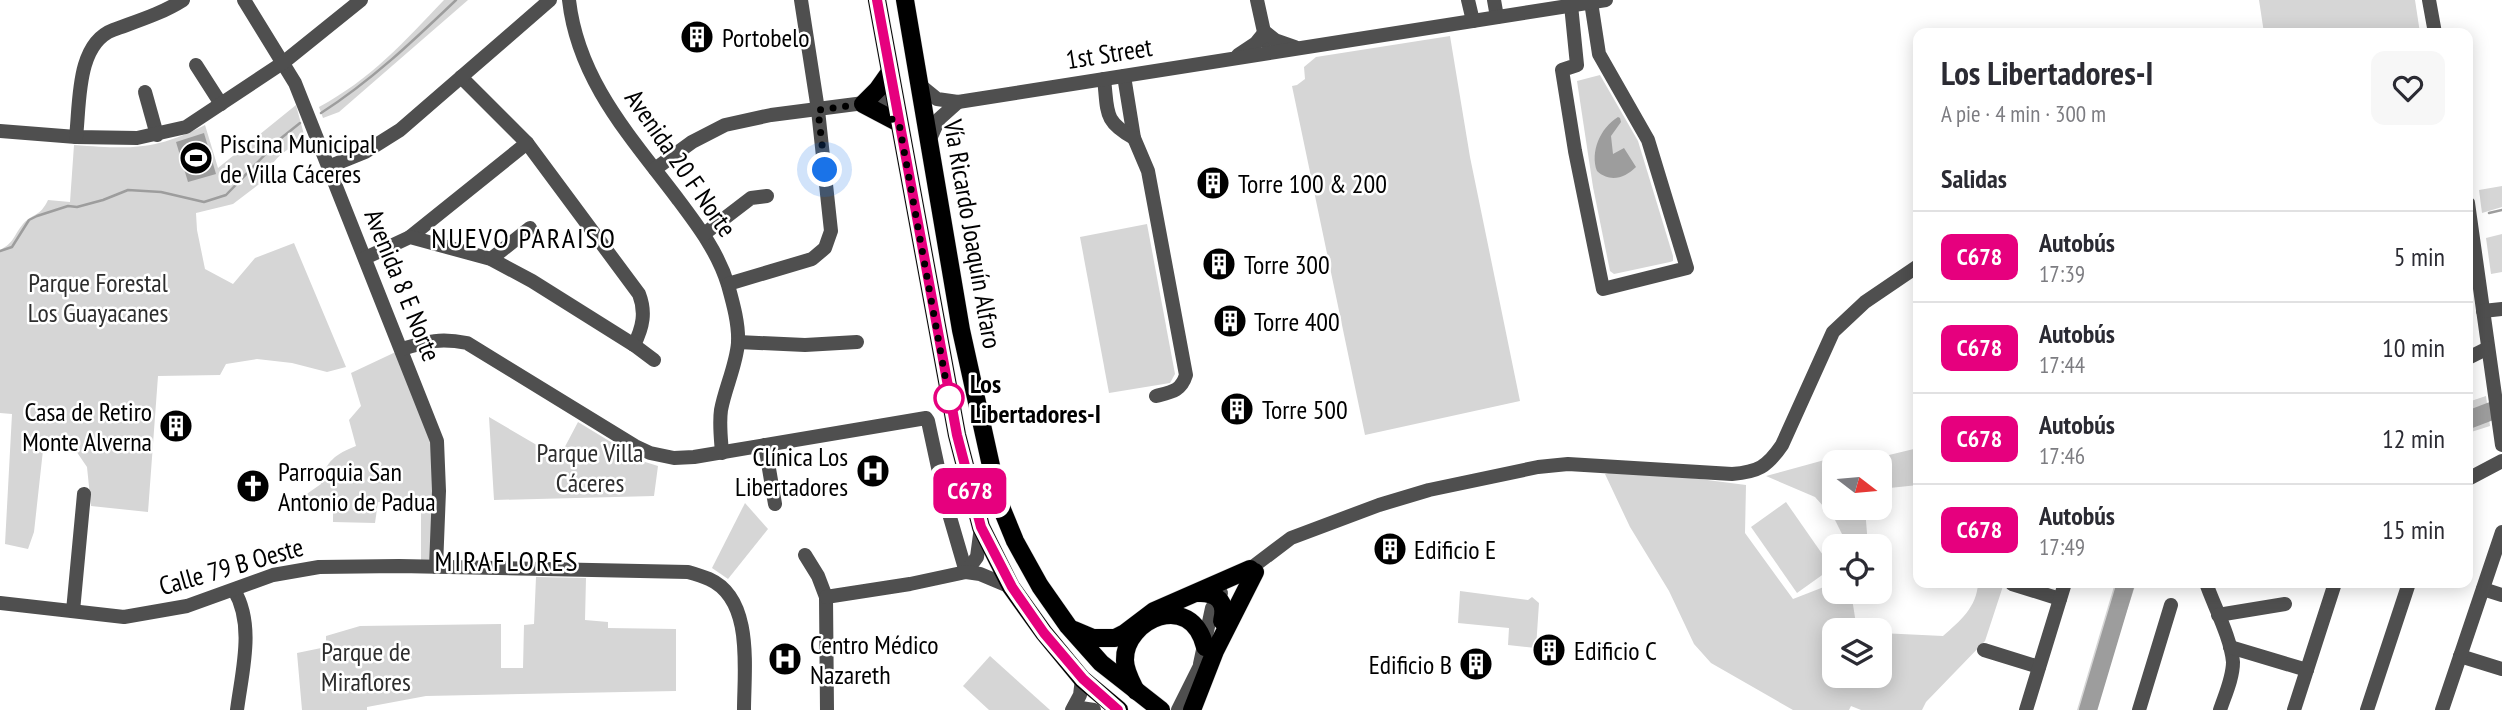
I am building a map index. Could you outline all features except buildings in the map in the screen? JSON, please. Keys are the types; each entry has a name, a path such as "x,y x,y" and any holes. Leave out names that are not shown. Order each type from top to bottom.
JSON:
{"main road":[{"name":"Vía Ricardo Joaquín Alfaro","path":"877,0 957,435 981,527 1012,587 1044,633 1083,679 1119,710"},
{"name":"Vía Ricardo Joaquín Alfaro","path":"905,0 961,330 999,502 1015,541 1040,586 1068,626 1101,663 1161,710"},
{"path":"890,72 863,104 899,123"},
{"path":"1068,626 1093,638 1115,638 1125,634 1154,611 1252,570"},
{"path":"1184,708 1220,642 1252,570"},
{"path":"1198,593 1210,593 1217,597 1224,608 1222,621"},
{"path":"1136,691 1127,673 1125,653 1130,640 1146,624 1162,616 1181,615 1198,629 1202,655"}],"street":[{"path":"76,137 89,50 98,39 111,31 167,10 183,0"},
{"name":"Avenida 8 E Norte","path":"244,0 295,83 437,441 439,491 436,567"},
{"path":"0,131 76,137 137,138 186,127 284,62 361,0"},
{"path":"328,167 384,142 550,0"},
{"name":"Avenida 20 F Norte","path":"569,0 580,54 594,83 704,234 718,257 728,284 736,316 738,342 722,410 722,453"},
{"path":"728,284 812,258 825,248 831,231 818,110 801,0"},
{"path":"1257,0 1269,53"},
{"path":"1468,0 1472,21"},
{"path":"1493,0 1497,17"},
{"path":"2429,0 2434,28"},
{"path":"1571,5 1577,65 1562,71 1603,289 1686,268 1648,140 1599,54 1599,1"},
{"name":"1st Street","path":"920,86 937,99 958,102 1599,1"},
{"path":"1265,32 1275,40 1300,48"},
{"path":"1233,59 1256,43 1265,32"},
{"path":"1578,57 1599,54"},
{"path":"196,65 221,104"},
{"path":"1125,76 1134,138 1148,171 1186,375 1177,391 1156,396"},
{"path":"461,77 527,143 639,294 643,324 634,345"},
{"path":"1104,79 1111,122 1134,138"},
{"path":"145,92 157,135"},
{"path":"655,169 692,142 725,125 771,115 895,99"},
{"path":"929,141 939,119 958,102"},
{"path":"365,258 410,237 527,143"},
{"path":"704,234 751,198 767,196"},
{"path":"491,259 530,228"},
{"path":"410,237 491,259 531,281 654,360"},
{"path":"2473,239 2502,445"},
{"path":"1184,708 1202,655 1210,615 1217,597 1291,538 1379,505 1429,490 1538,467 1593,464 1732,474 1763,467 1782,444 1833,332 1865,302 1913,269"},
{"path":"2483,311 2502,309"},
{"path":"402,349 432,340 467,343 650,453 674,458 722,453 926,418 966,572"},
{"path":"738,342 805,345 857,342"},
{"path":"2473,356 2488,348"},
{"path":"765,445 775,504"},
{"path":"2473,476 2502,461"},
{"path":"73,611 84,494"},
{"path":"966,572 978,553 981,527"},
{"path":"2442,710 2502,533"},
{"path":"805,555 818,576 826,597 827,710"},
{"name":"Calle 79 B Oeste","path":"0,603 124,617 159,613 187,606 273,575 319,566 672,570 709,579 720,586 733,601 741,617 744,710"},
{"path":"1202,655 1252,570"},
{"path":"826,597 966,572 986,576 1012,587"},
{"path":"2025,588 2060,599"},
{"path":"2026,710 2063,588"},
{"path":"2208,588 2233,662 2220,710"},
{"path":"2294,710 2333,588"},
{"path":"2367,710 2407,588"},
{"path":"2483,589 2502,595"},
{"path":"234,590 242,603 246,624 237,710"},
{"path":"2218,615 2285,604"},
{"path":"2138,710 2171,605"},
{"path":"2230,647 2307,670"},
{"path":"1984,650 2039,667"},
{"path":"2460,656 2502,669"},
{"path":"1083,679 1080,695 1073,709 1094,710"}],"green space":[{"path":"444,0 468,0 339,112 323,118 319,107 371,72"},
{"path":"2259,0 2415,0 2419,28 2263,28"},
{"path":"1450,36 1470,157 1520,401 1365,435 1292,86 1305,79 1304,67 1316,57"},
{"path":"1600,75 1638,141 1673,261 1614,274 1610,271 1593,187 1577,81"},
{"name":"Parque Forestal Los Guayacanes","path":"296,105 306,142 282,154 266,174 267,178 233,204 196,213 197,230 205,269 233,284 255,258 294,243 346,367 327,372 292,363 257,359 226,364 220,375 158,376 148,512 91,506 87,467 72,445 44,441 34,532 28,549 5,544 12,414 0,413 0,250 48,200 70,202 74,145 127,147 156,144 205,125 218,168"},
{"path":"2502,186 2502,207 2482,213 2479,190"},
{"path":"1147,224 1175,374 1170,383 1109,393 1080,237"},
{"path":"2502,234 2502,272 2491,274 2486,238"},
{"path":"402,349 437,441 436,567 421,566 421,503 378,502 375,523 333,522 333,499 301,498 321,484 325,469 332,459 356,446 349,420 361,406 351,373"},
{"path":"2486,396 2490,426 2473,431 2473,400"},
{"name":"Parque Villa Cáceres","path":"489,417 559,458 578,422 642,461 658,466 654,496 494,500"},
{"path":"1913,449 1913,486 1892,488 1892,454"},
{"path":"1822,461 1822,505 1815,497 1766,476"},
{"path":"1622,469 1746,485 1745,533 1793,599 1822,588 1822,604 1853,604 1855,618 1822,618 1822,688 1892,688 1892,634 1943,636 1971,606 1977,588 2002,588 1985,641 1926,702 1922,710 1861,710 1851,706 1849,710 1793,710 1711,663 1694,644 1669,591 1630,527 1605,474"},
{"path":"1786,502 1822,554 1822,575 1797,593 1751,527"},
{"path":"745,503 768,529 728,579 712,568"},
{"path":"1835,520 1866,520 1867,534 1842,534"},
{"name":"Parque de Miraflores","path":"536,577 586,578 585,620 608,622 608,628 676,629 676,691 426,696 367,707 367,710 302,710 297,653 326,647 326,636 360,626 501,624 501,668 523,668 524,625 534,624"},
{"path":"2114,588 2134,588 2094,710 2077,710"},
{"path":"1460,591 1528,600 1532,597 1539,603 1536,648 1508,645 1509,628 1458,623"},
{"path":"990,656 1050,710 989,710 963,686"}],"shaded area":[{"path":"1618,117 1621,122 1611,136 1613,154 1624,148 1636,167 1627,174 1612,178 1597,171 1595,156 1598,141 1606,127"},
{"name":"Piscina Municipal de Villa Cáceres","path":"204,133 216,174 188,182 176,142"}],"waterway":[{"path":"321,113 374,74 456,0"},
{"path":"0,251 12,247 29,220 37,216 68,206 77,207 103,200 128,190 161,192 204,202 226,195 280,139 300,123"},
{"path":"2489,213 2502,210"},
{"path":"2473,418 2502,407"},
{"path":"2088,710 2125,588"}],"bus line":[{"name":"C678","path":"877,0 957,435 981,527 1012,587 1044,633 1083,679 1118,710"}],"place":[{"name":"Portobelo","path":"697,37"},
{"name":"Piscina Municipal de Villa Cáceres","path":"196,158"},
{"name":"Torre 100 & 200","path":"1213,183"},
{"name":"Torre 300","path":"1219,264"},
{"name":"Torre 400","path":"1230,321"},
{"name":"Los Libertadores-I","path":"949,398"},
{"name":"Torre 500","path":"1237,409"},
{"name":"Casa de Retiro Monte Alverna","path":"176,426"},
{"name":"Clínica Los Libertadores","path":"873,471"},
{"name":"Parroquia San Antonio de Padua","path":"253,486"},
{"name":"Edificio E","path":"1390,549"},
{"name":"Edificio C","path":"1549,650"},
{"name":"Centro Médico Nazareth","path":"785,659"},
{"name":"Edificio B","path":"1476,664"}],"district":[{"name":"NUEVO PARAISO","path":"524,237"},
{"name":"MIRAFLORES","path":"507,560"}],"route":[{"path":"825,170 818,110 863,104 899,123 949,398"}]}
